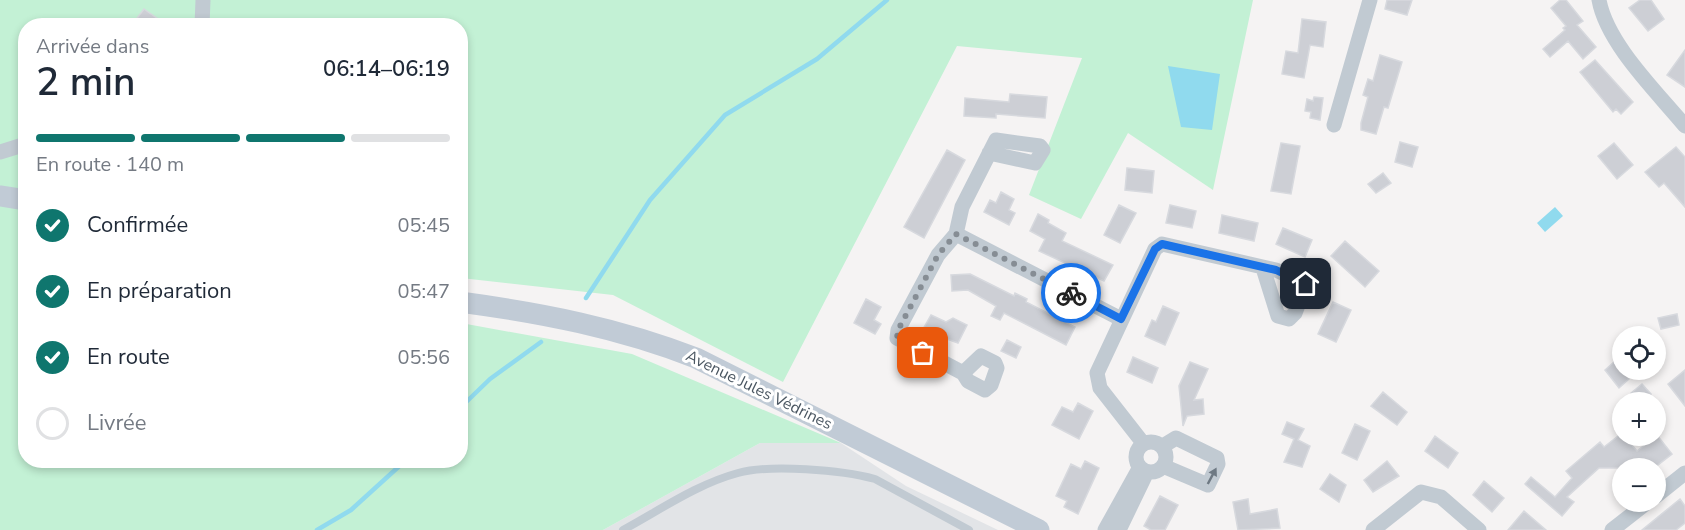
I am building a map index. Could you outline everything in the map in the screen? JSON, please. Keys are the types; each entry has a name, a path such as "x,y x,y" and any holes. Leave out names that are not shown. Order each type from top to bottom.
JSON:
{"main road":[{"path":"0,196 18,199"},
{"name":"Avenue Jules Védrines","path":"468,303 597,326 653,341 696,358 1039,530"}],"street":[{"path":"202,18 203,0"},
{"path":"1334,125 1370,0"},
{"path":"1599,0 1613,34 1637,69 1685,126"},
{"path":"0,152 18,146"},
{"path":"963,373 897,338 898,330 938,255 956,234 962,207 989,153"},
{"path":"956,234 1121,319"},
{"path":"1143,443 1100,388 1097,373 1155,249 1162,244 1263,268"},
{"path":"1163,446 1176,438 1217,458 1218,464 1208,485 1164,466"},
{"path":"1143,443 1154,442 1163,446 1167,456 1164,466 1155,472 1143,470"},
{"path":"1119,530 1143,470 1136,455 1143,443"},
{"path":"1105,530 1143,470"},
{"path":"1666,488 1685,473"},
{"path":"1373,530 1421,492 1442,496 1479,530"},
{"path":"1612,530 1635,512"}],"lane":[{"path":"623,530 712,482 740,472 769,470 857,474 874,479 969,530"}],"shaded area":[{"path":"760,443 841,443 906,486 998,530 603,530"}],"green space":[{"path":"0,0 1253,0 1213,190 1128,133 1081,219 1029,195 1082,58 957,46 783,382 613,295 468,279 468,18 18,18 18,468 468,468 468,324 632,354 841,443 760,443 603,530 0,530"}],"water":[{"path":"1168,66 1220,74 1212,130 1181,127"},
{"path":"1555,207 1563,216 1545,232 1537,223"}],"building":[{"path":"1387,0 1412,0 1407,15 1385,9"},
{"path":"1560,0 1566,0 1583,21 1577,25 1596,47 1583,59 1568,41 1550,57 1543,49 1565,30 1563,28 1566,26 1551,8"},
{"path":"1640,0 1651,0 1664,19 1648,31 1629,8"},
{"path":"144,9 157,18 137,18"},
{"path":"1302,19 1326,22 1323,47 1310,45 1304,78 1282,74 1286,51 1298,53"},
{"path":"1685,50 1685,87 1667,75"},
{"path":"1380,55 1402,62 1388,108 1384,107 1376,134 1361,130 1361,123 1368,97 1363,95 1368,79 1373,81"},
{"path":"1595,60 1633,102 1621,114 1616,109 1613,112 1580,72"},
{"path":"1010,94 1047,97 1045,118 996,114 996,118 964,116 965,98 1009,102"},
{"path":"1314,97 1323,98 1320,120 1310,118 1311,112 1305,111 1307,99 1313,101"},
{"path":"1400,142 1418,147 1412,167 1395,162"},
{"path":"1281,143 1300,146 1291,194 1271,191"},
{"path":"1614,143 1633,165 1617,179 1598,156"},
{"path":"1676,147 1685,157 1685,207 1664,183 1659,187 1645,172"},
{"path":"947,150 965,160 924,238 904,227"},
{"path":"1127,168 1154,171 1152,193 1125,190"},
{"path":"1383,173 1391,183 1376,193 1368,184"},
{"path":"1001,192 1014,199 1009,210 1015,213 1009,225 984,212 990,200 996,203"},
{"path":"1119,205 1136,213 1120,243 1104,235"},
{"path":"1170,205 1196,211 1192,228 1166,223"},
{"path":"1038,214 1049,220 1048,223 1066,233 1062,241 1113,265 1104,281 1039,251 1045,239 1030,231"},
{"path":"1222,215 1258,223 1254,241 1219,233"},
{"path":"1283,228 1312,240 1305,257 1276,244"},
{"path":"1345,241 1379,271 1365,287 1331,256"},
{"path":"970,274 1014,296 1015,293 1027,299 1026,302 1075,327 1066,345 1004,313 1000,320 991,316 996,306 968,290 952,291 951,275"},
{"path":"866,299 881,307 874,320 881,324 875,334 854,323"},
{"path":"1333,302 1351,310 1336,342 1318,334"},
{"path":"1163,306 1179,313 1165,345 1145,336 1152,320 1156,322"},
{"path":"1677,314 1679,325 1666,328 1660,326 1658,318"},
{"path":"931,315 946,322 953,318 967,325 958,343 939,336 937,339 922,331"},
{"path":"1007,340 1021,347 1016,358 1001,351"},
{"path":"1133,357 1158,368 1152,383 1127,372"},
{"path":"1190,362 1208,369 1194,400 1203,399 1204,414 1187,416 1183,426 1179,386"},
{"path":"1612,364 1612,379 1605,370"},
{"path":"1685,370 1685,406 1668,384"},
{"path":"1613,380 1628,380 1619,388"},
{"path":"1642,384 1649,392 1632,392"},
{"path":"1383,392 1407,412 1397,425 1371,406"},
{"path":"1078,403 1093,411 1079,439 1052,425 1062,407 1073,412"},
{"path":"1287,422 1304,429 1298,440 1310,446 1302,467 1284,462 1294,439 1282,434"},
{"path":"1355,424 1370,431 1357,460 1342,453"},
{"path":"1435,436 1458,453 1448,468 1425,451"},
{"path":"1612,441 1612,446 1633,446 1637,451 1643,446 1666,446 1672,454 1666,459 1612,458 1612,468 1599,468 1567,497 1574,502 1562,516 1525,484 1531,477 1555,497 1572,478 1566,471 1600,442 1604,447"},
{"path":"1085,461 1099,468 1078,514 1064,507 1067,501 1056,496 1071,464 1081,469"},
{"path":"1387,461 1399,476 1373,492 1364,480"},
{"path":"1330,474 1346,485 1339,502 1320,489"},
{"path":"1484,481 1504,498 1492,512 1473,495"},
{"path":"1160,496 1178,505 1165,530 1151,530 1144,526"},
{"path":"1248,499 1250,514 1277,509 1280,528 1238,530 1233,502"},
{"path":"1680,499 1685,506 1685,523 1676,530 1642,530 1666,512"},
{"path":"1524,511 1546,530 1508,530"}],"waterway":[{"path":"586,298 650,200 725,115 817,59 887,0"},
{"path":"468,400 490,379 541,342"},
{"path":"317,530 351,510 397,468"}],"way so far":[{"path":"923,353 897,338 898,330 938,255 945,250 956,234 1071,293"}],"route":[{"path":"1071,293 1121,319 1155,249 1162,244 1276,270 1306,284"}]}
